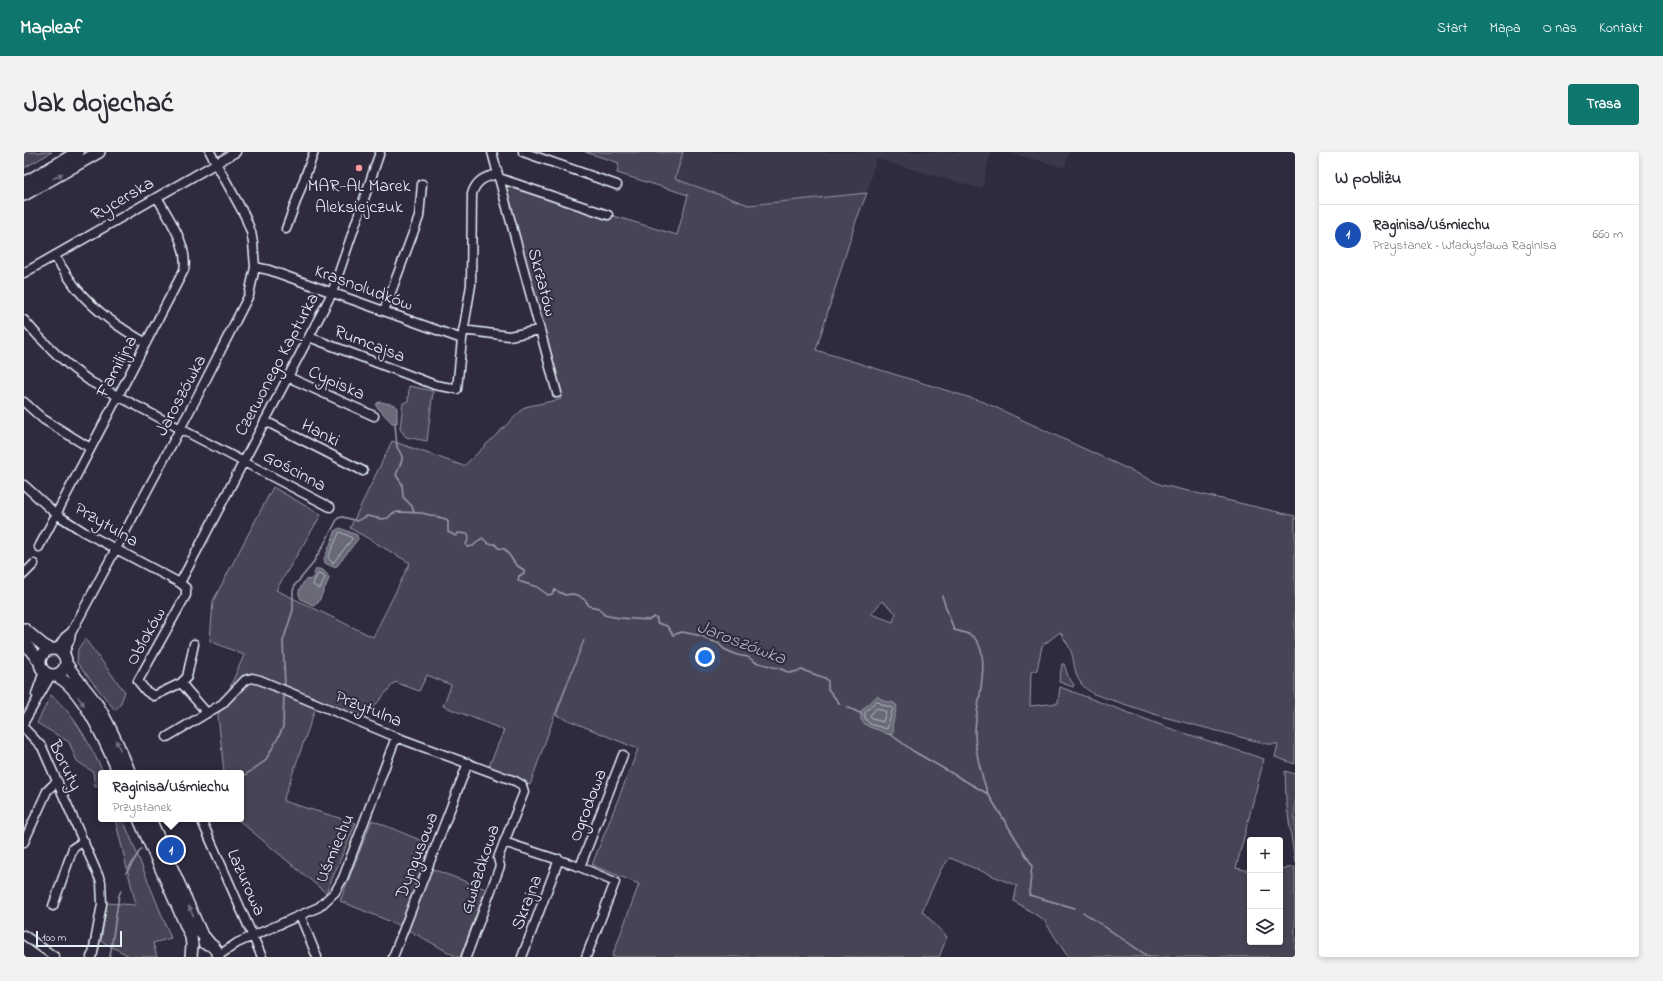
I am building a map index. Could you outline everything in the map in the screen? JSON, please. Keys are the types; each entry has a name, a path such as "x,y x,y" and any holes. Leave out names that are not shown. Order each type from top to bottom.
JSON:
{"main road":[{"path":"24,195 30,183 78,152"},
{"path":"30,183 99,152"},
{"path":"24,629 43,645 59,654 72,673 92,697 104,717 129,770"},
{"path":"24,642 47,670 64,680 88,711 101,734 118,770"},
{"path":"47,670 42,654 59,654"},
{"path":"47,670 61,672 59,654"},
{"path":"140,822 185,922 192,942 191,954"},
{"path":"151,822 201,933 215,951"},
{"path":"191,954 198,945 204,943 215,951"}],"street":[{"name":"Jaroszówka","path":"59,654 70,639 71,633 117,549 246,303 252,286 255,267 253,243 247,221 210,152"},
{"name":"Rycerska","path":"24,273 236,152"},
{"path":"286,229 314,152"},
{"name":"Czerwonego Kapturka","path":"180,583 243,460 332,293 380,152"},
{"name":"Skrzatów","path":"492,152 557,393"},
{"path":"523,152 617,185"},
{"path":"462,334 471,285 472,194 476,184 480,180 485,177 498,176 608,215"},
{"path":"384,311 419,217 422,184"},
{"name":"Familijna","path":"38,547 181,276 185,264 182,245 157,197"},
{"path":"54,256 77,289 99,312 119,327 146,342"},
{"name":"Krasnoludków","path":"255,267 269,270 384,311 462,334 509,336 539,330"},
{"name":"Gościnna","path":"24,320 45,345 71,368 90,382 243,460 330,507"},
{"name":"Rumcajsa","path":"308,337 435,385 457,389 462,334"},
{"name":"Cypiska","path":"288,377 374,416"},
{"path":"24,402 43,419 90,448"},
{"name":"Hanki","path":"265,421 363,471"},
{"name":"Przytulna","path":"24,485 56,514 84,532 180,583"},
{"path":"24,574 34,564"},
{"name":"Obłoków","path":"180,583 186,588 186,595 138,681 146,691 154,696 181,683"},
{"path":"167,737 207,712 181,683 187,677 194,644"},
{"path":"26,719 40,681 47,670"},
{"name":"Przytulna","path":"207,712 222,704 246,680 256,679 396,736 519,783 524,792"},
{"name":"Boruty","path":"24,728 42,747 101,882 102,904 91,957"},
{"name":"Uśmiechu","path":"215,951 237,943 319,907 326,901 339,885 396,736"},
{"name":"Ogrodowa","path":"580,867 623,755"},
{"name":"Dyngusowa","path":"393,957 468,763"},
{"path":"24,842 47,791 58,782"},
{"name":"Gwiazdkowa","path":"466,957 500,866 498,858 524,792"},
{"name":"Lazurowa","path":"202,822 262,957"},
{"path":"53,906 73,848 84,841"},
{"name":"Ogrodowa","path":"504,842 559,859 615,882 586,957"},
{"name":"Skrajna","path":"522,957 559,859"},
{"path":"300,915 317,957"},
{"path":"24,935 55,957"}],"shaded area":[{"path":"24,152 52,152 24,168"},
{"path":"585,152 683,152 675,179 749,205 867,193 856,221 816,350 984,402 1162,485 1295,516 1295,764 1275,757 1278,744 1267,744 1160,716 1094,694 1083,686 1077,677 1071,651 1060,632 1042,646 1037,670 1031,672 1030,706 1058,703 1060,687 1169,728 1264,759 1236,868 1247,870 1247,945 1283,945 1283,869 1295,867 1295,957 1068,957 1044,920 1014,901 1017,886 950,858 941,869 922,911 947,937 939,957 612,957 639,884 592,865 638,749 556,715 584,640 554,717 530,785 487,771 504,730 443,706 451,685 427,675 419,691 395,682 361,722 317,704 283,801 356,823 326,893 241,822 244,822 244,770 224,770 218,715 244,655 210,641 213,601 273,487 321,515 276,590 373,637 410,563 350,528 392,441 464,466 525,407 561,399 504,183 677,235 688,195 617,173 619,163","holes":["882,601 896,613 893,622 871,614"]},
{"path":"683,152 991,152 982,189 876,159 867,193 749,205 674,179"},
{"path":"1007,152 1071,152 1068,155 1065,168"},
{"path":"409,386 433,391 427,441 406,437 400,429 403,403 408,401"},
{"path":"85,639 125,692 120,705 115,710 77,663 78,649"},
{"path":"1062,664 1064,664 1068,676 1074,685 1073,687 1059,682"},
{"path":"51,695 82,731 102,770 98,770 98,786 95,787 93,772 77,761 69,742 37,723"},
{"path":"1285,771 1295,774 1295,863 1286,800"},
{"path":"372,820 432,845 424,866 486,889 460,957 457,957 401,926 340,901"},
{"path":"116,822 124,822 171,938 153,943 157,957 131,957 101,941 107,903 136,905"}],"water":[{"path":"381,402 395,405 397,408 397,423 392,423 376,406 377,403"},
{"path":"340,528 357,535 358,539 337,566 333,567 325,563 324,559 336,530"},
{"path":"316,569 324,571 329,579 318,603 312,605 301,599 299,591 305,580 312,579"},
{"path":"877,696 884,701 894,703 897,706 892,726 894,731 891,735 868,726 861,720 861,711"}],"waterway":[{"path":"395,424 397,447 402,456 402,460 396,475 402,484 403,497 412,506 414,513"},
{"name":"Jaroszówka","path":"285,687 283,641 293,610 293,591 295,585 311,566 338,518 343,517 357,521 367,516 382,519 388,518 393,513 399,512 422,513 446,519 448,522 448,532 456,536 458,533 468,534 469,537 466,545 467,547 473,546 482,538 489,544 495,544 498,548 505,549 516,565 524,570 524,573 519,576 518,581 537,587 548,595 552,594 555,590 565,595 578,595 586,601 589,606 599,608 604,615 619,618 649,620 654,617 657,619 657,623 667,626 673,635 682,632 702,636 708,640 718,643 724,649 737,655 748,657 755,662 790,673 802,670 825,678 828,681 828,689 840,704"},
{"path":"942,596 954,630 972,636 979,644 982,655 982,682 975,734 979,764 988,794"},
{"name":"Jaroszówka","path":"244,776 265,761 278,738 283,727 284,693"},
{"path":"847,707 862,714"},
{"path":"890,734 913,751 988,794 1032,865 1029,895 1075,908"},
{"path":"126,873 141,849"},
{"name":"Jaroszówka","path":"110,957 119,895 121,891"},
{"path":"1083,912 1149,957"}],"place":[{"name":"MAR-AL Marek Aleksiejczuk","path":"359,168"},
{"name":"Raginisa/Uśmiechu","path":"171,850"}]}
